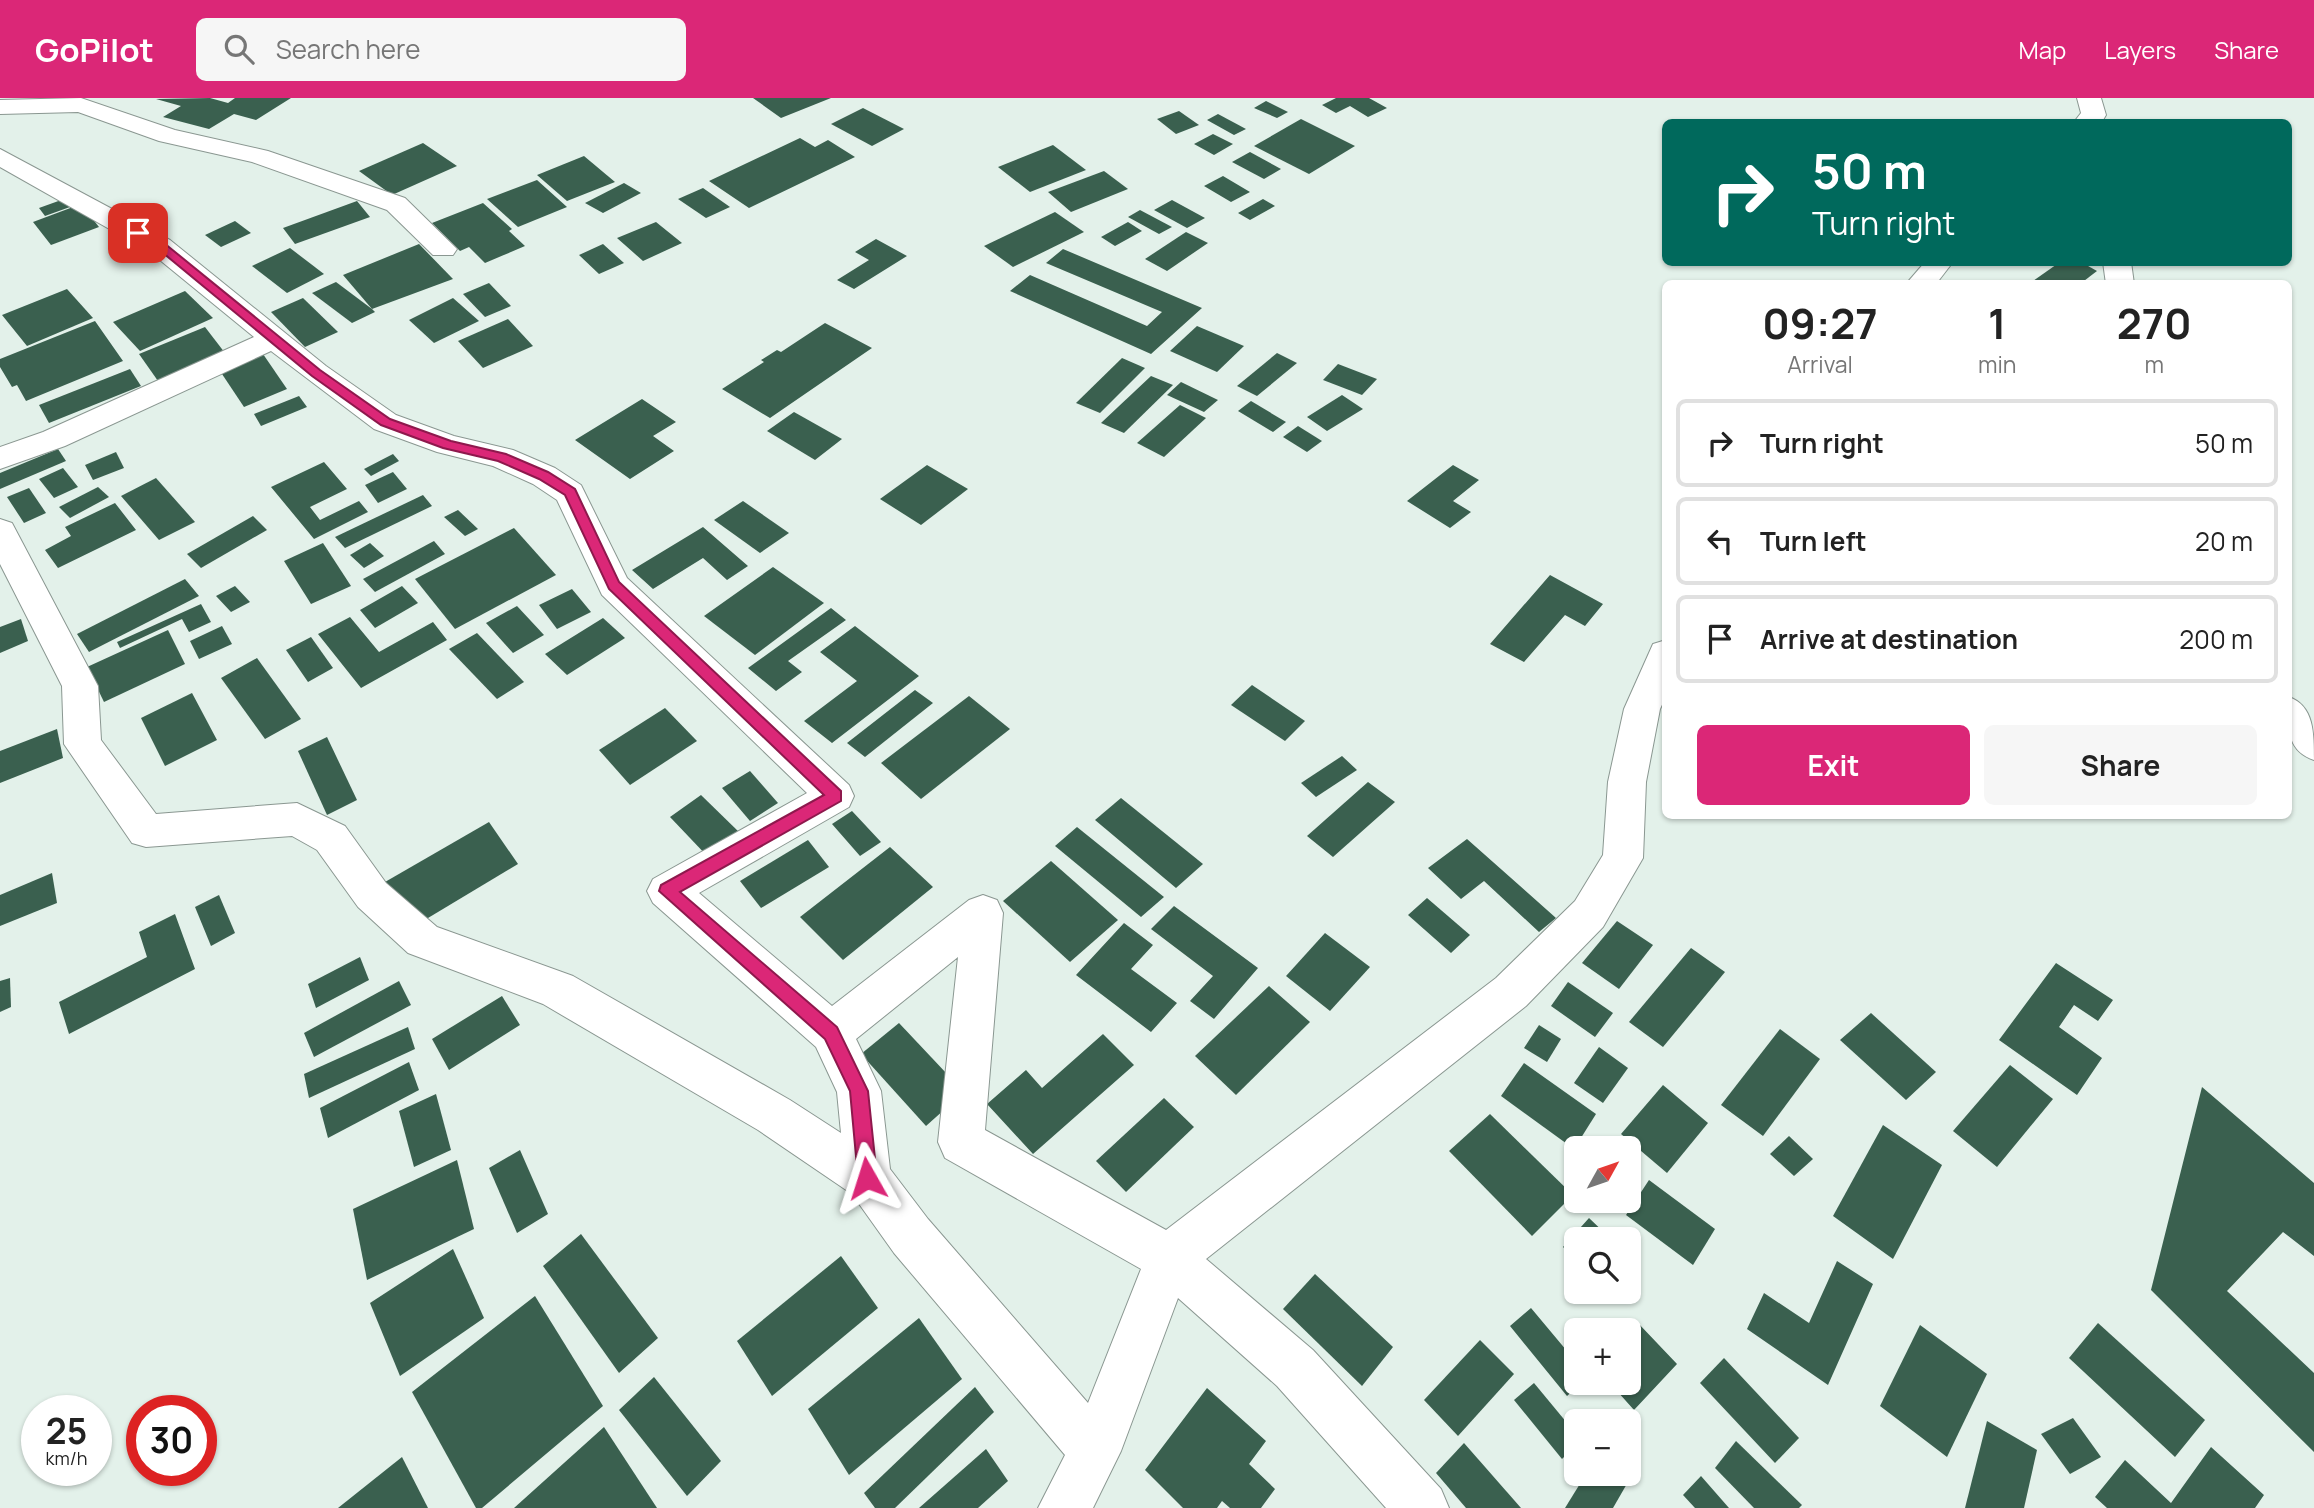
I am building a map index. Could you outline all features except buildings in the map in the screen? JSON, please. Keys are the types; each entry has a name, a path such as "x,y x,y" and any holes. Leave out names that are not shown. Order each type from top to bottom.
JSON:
{"street":[{"path":"0,107 80,105 168,136 259,156 396,204 443,249"},
{"path":"0,156 160,246 316,373 385,422 448,444 502,457 544,476 570,492 614,586 835,796 667,891 831,1033 859,1091 867,1178"},
{"path":"1924,280 1936,266"},
{"path":"0,458 54,439 276,338"},
{"path":"0,531 79,686 83,744 146,831 297,819 331,838 372,895 423,940 558,990 774,1115 867,1178 911,1236 1095,1451"},
{"path":"1065,1508 1095,1451 1169,1258 1511,992 1589,914 1623,858 1627,782 1642,709 1662,663"},
{"path":"2292,715 2314,745"},
{"path":"831,1033 983,913 961,1142 1169,1258 1295,1368 1422,1508"}],"route":[{"path":"138,233 160,246 316,373 385,422 448,444 502,457 544,476 570,492 614,586 835,796 667,891 831,1033 859,1091 867,1178"}]}
